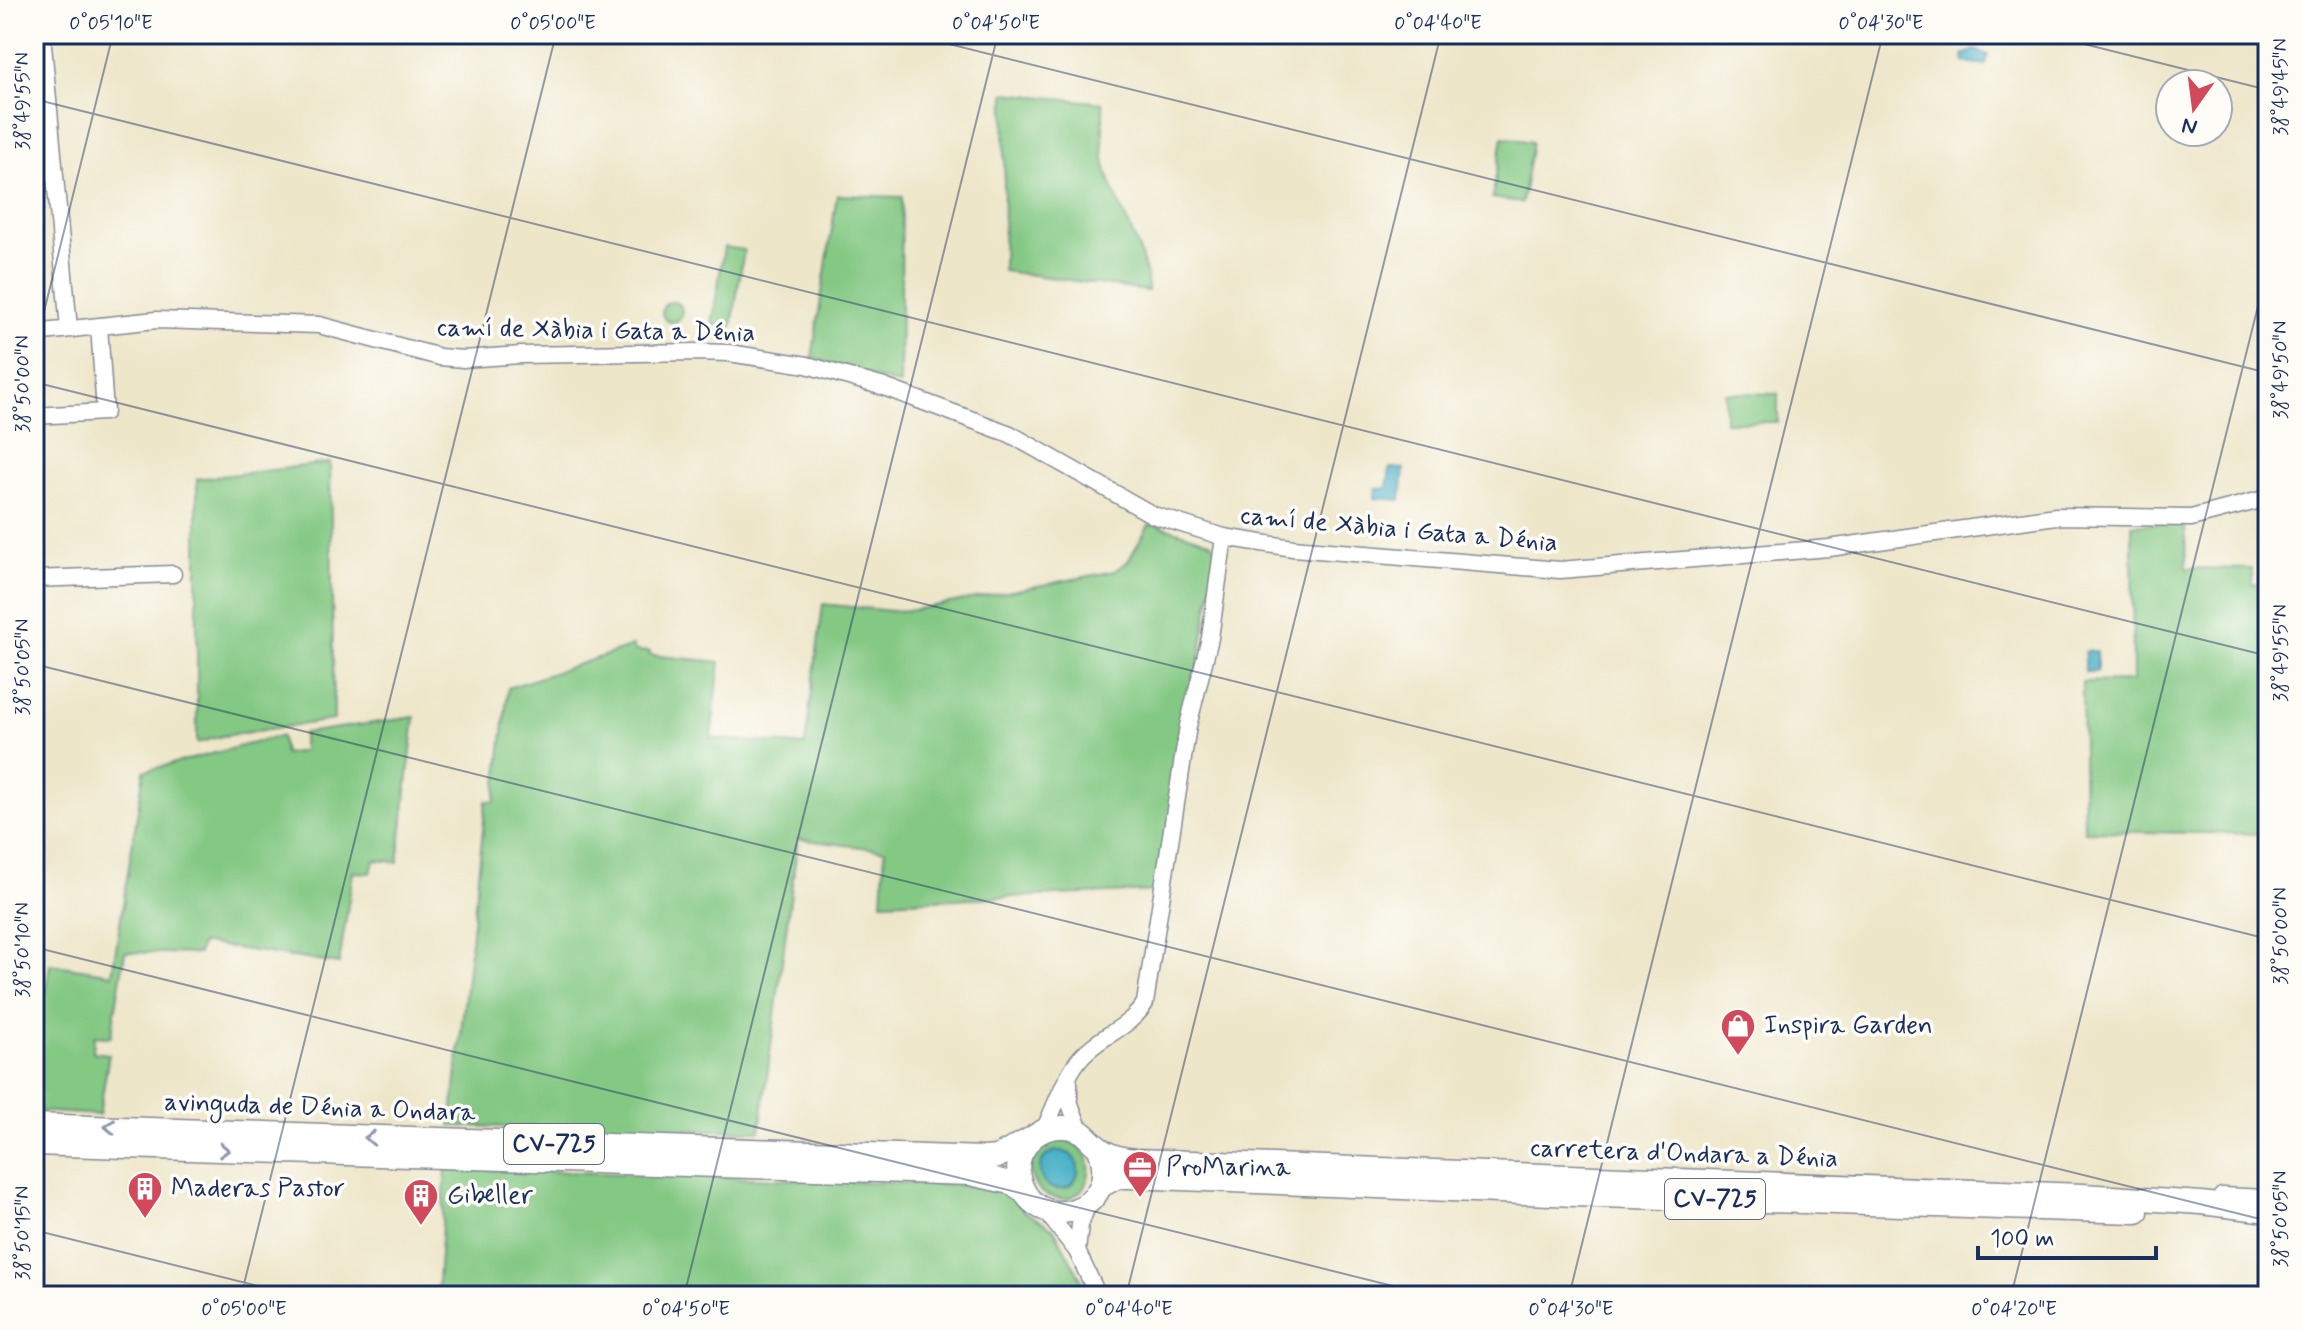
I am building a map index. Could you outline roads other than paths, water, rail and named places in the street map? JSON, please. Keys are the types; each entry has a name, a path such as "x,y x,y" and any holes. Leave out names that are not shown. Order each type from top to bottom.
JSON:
{"main road":[{"name":"avinguda de Dénia a Ondara","path":"34,1125 984,1158 997,1157 1038,1134"},
{"name":"CV-725","path":"1038,1134 1068,1127 1092,1139 1099,1149"},
{"path":"1025,1193 1020,1182 1019,1159 1038,1134"},
{"name":"avinguda de Dénia a Ondara","path":"34,1144 970,1174 1011,1183 1025,1193"},
{"path":"1095,1195 1105,1174 1099,1149"},
{"name":"carretera d'Ondara a Dénia","path":"1099,1149 1137,1160 2083,1195 2268,1211"},
{"name":"carretera d'Ondara a Dénia","path":"1095,1195 1118,1177 2268,1217"},
{"name":"CV-725","path":"1025,1193 1044,1209 1067,1212 1095,1195"}],"street":[{"path":"42,34 69,329"},
{"name":"camí de Xàbia i Gata a Dénia","path":"34,333 187,320 319,325 440,357 463,359 694,352 729,353 807,365 884,387 1010,434 1153,515 1224,537 1279,546 1560,570 1829,548 2056,516 2191,518 2268,498"},
{"path":"34,416 105,412 99,326"},
{"path":"1038,1134 1069,1072 1083,1054 1130,1022 1145,1003 1188,726 1210,638 1224,537"},
{"path":"34,579 173,574"},
{"path":"1069,1072 1069,1101 1080,1131"},
{"path":"2083,1195 2128,1192 2268,1198"},
{"path":"1077,1251 1080,1225 1095,1195"},
{"path":"1044,1209 1077,1251 1098,1296"}],"water":[{"path":"1975,50 1988,55 1986,65 1964,62 1963,55"},
{"path":"1390,468 1404,469 1401,500 1375,498 1376,489 1387,488"},
{"path":"2085,651 2097,651 2097,672 2085,672"},
{"path":"1059,1151 1072,1157 1078,1170 1072,1183 1059,1189 1046,1183 1040,1170 1046,1157"}],"place":[{"name":"Inspira Garden","path":"1738,1057"},
{"name":"ProMarina","path":"1140,1199"},
{"name":"Maderas Pastor","path":"145,1220"},
{"name":"Gibeller","path":"421,1227"}]}
